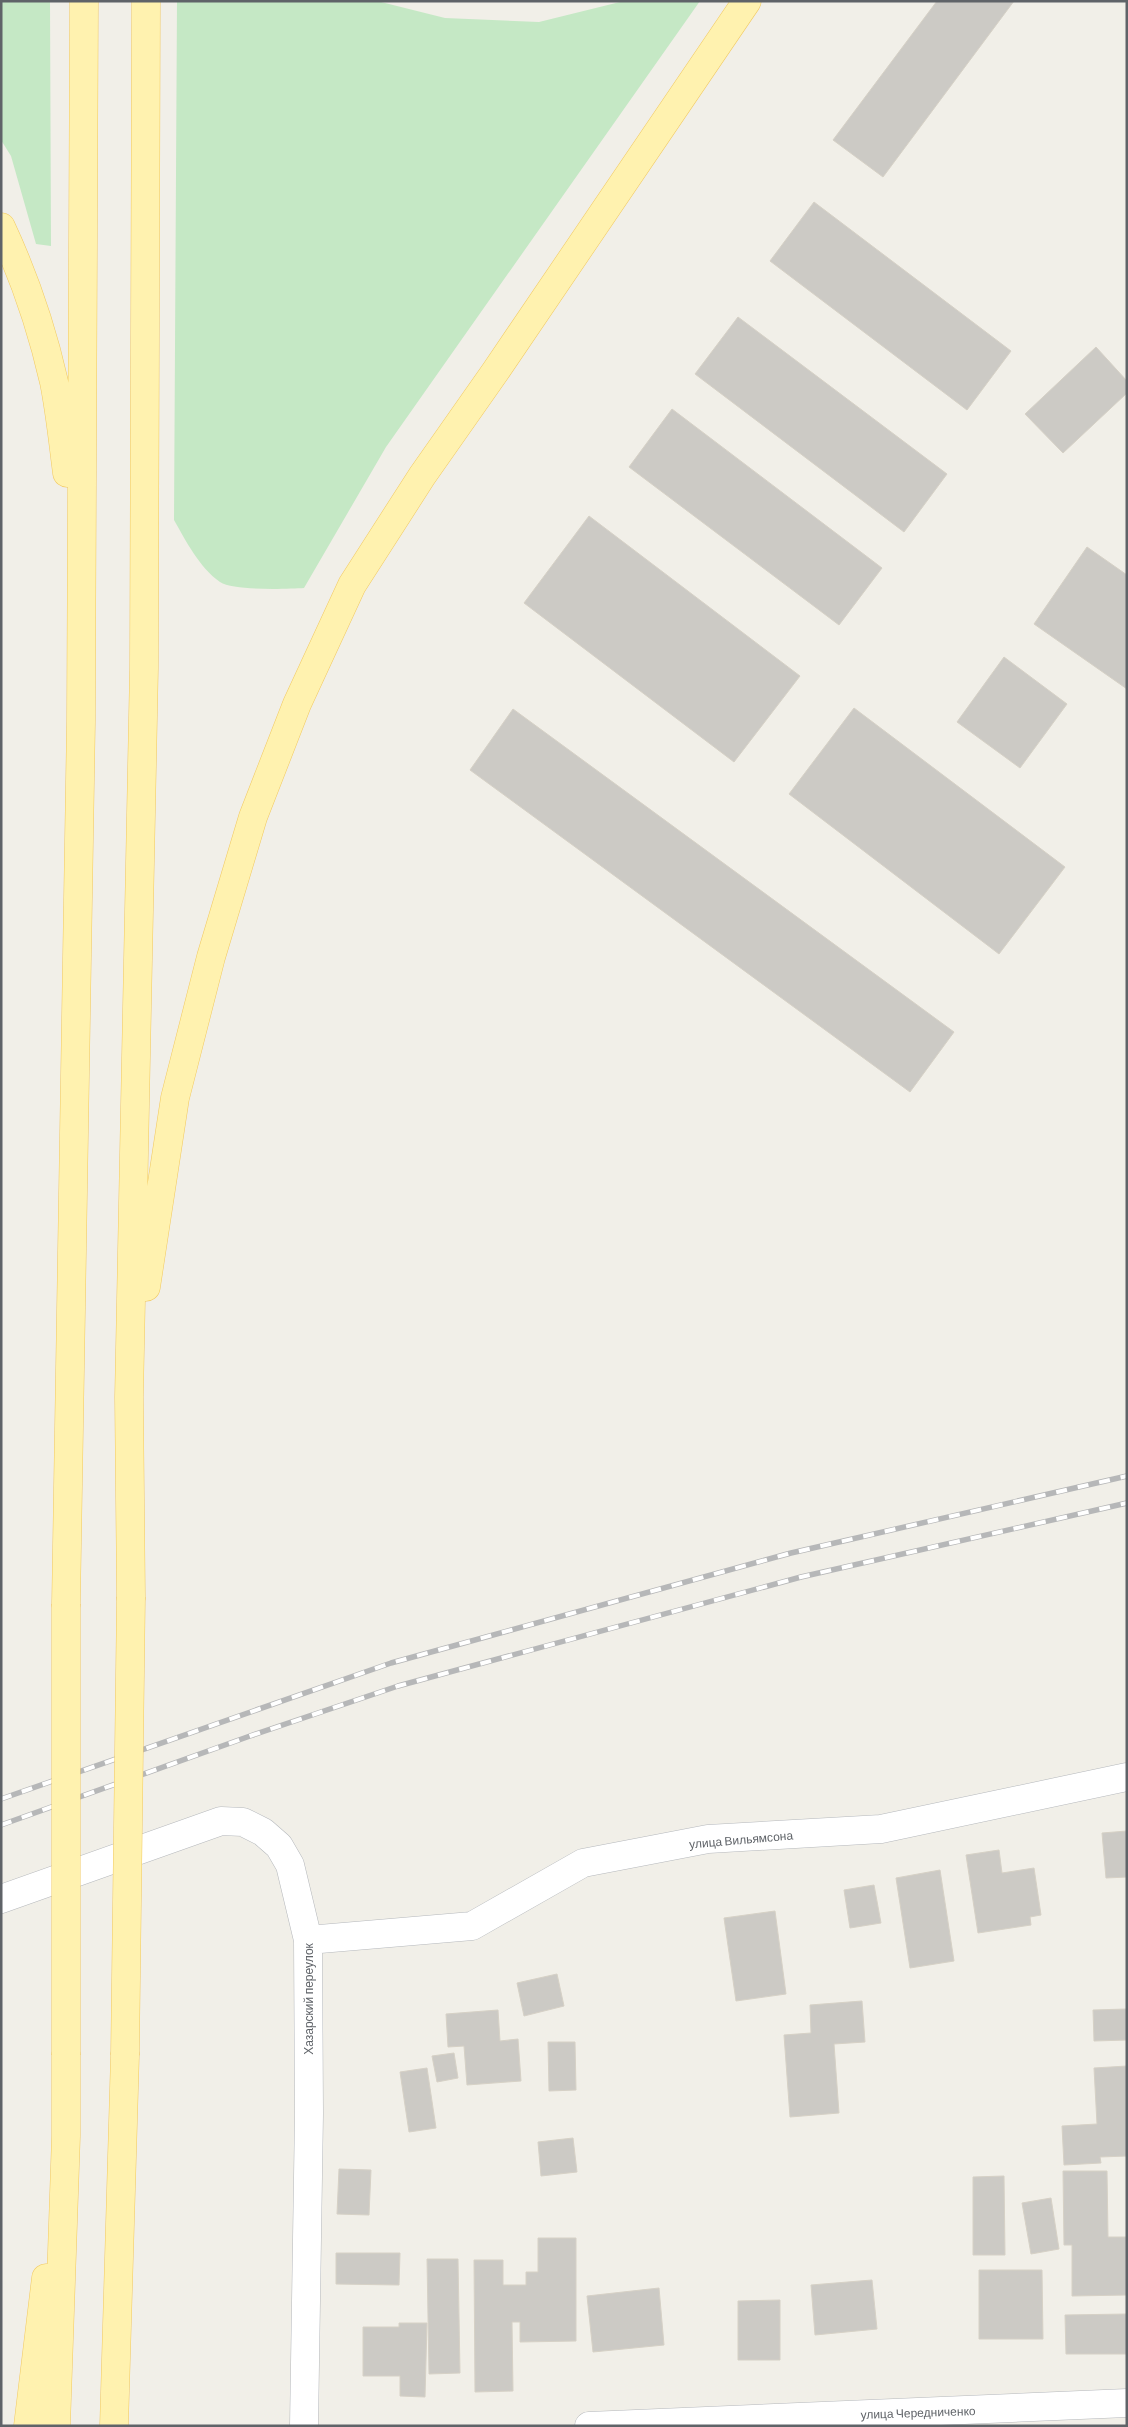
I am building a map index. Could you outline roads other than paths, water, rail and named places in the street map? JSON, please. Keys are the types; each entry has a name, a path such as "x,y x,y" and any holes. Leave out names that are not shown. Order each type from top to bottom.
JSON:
{"main road":[{"path":"56,2426 66,2136 66,1604 81,722 80,559 84,1"},
{"path":"114,2426 125,2056 131,1597 130,1397 144,668 146,1"},
{"path":"130,1397 175,1098 211,957 253,817 297,704 352,586 422,476 496,372 747,1"},
{"path":"1,227 14,256 32,306 54,382 80,559"},
{"path":"123,2123 124,2426"},
{"path":"28,2426 36,2344 66,2136"}],"street":[{"name":"улица Вильямсона","path":"308,1940 472,1926 583,1863 708,1839 881,1828 1127,1777"},
{"name":"Хазарский переулок","path":"1,1899 221,1821 243,1822 263,1832 279,1846 290,1866 308,1940 309,2114 304,2426"},
{"name":"улица Чередниченко","path":"589,2426 1127,2403"}],"railway":[{"path":"1,1799 391,1663 791,1553 1127,1476"},
{"path":"1,1825 250,1736 398,1686 801,1577 1127,1503"}]}
